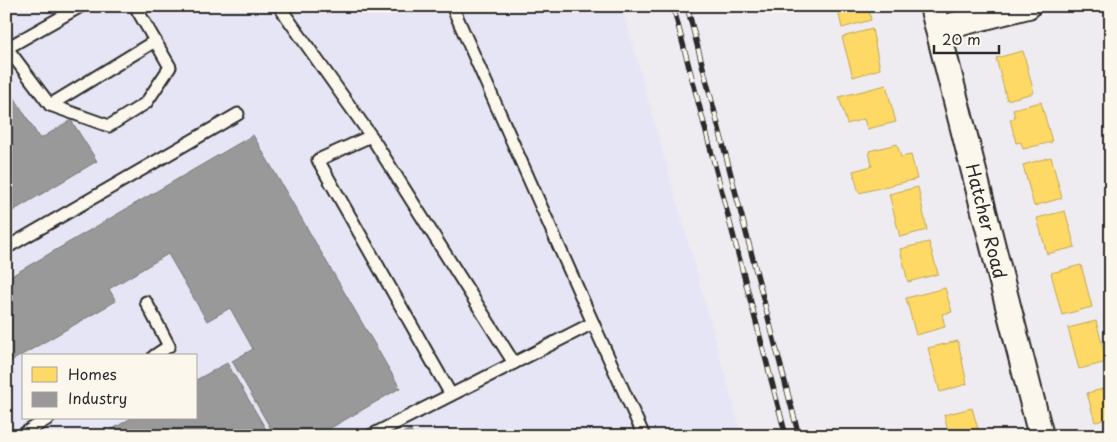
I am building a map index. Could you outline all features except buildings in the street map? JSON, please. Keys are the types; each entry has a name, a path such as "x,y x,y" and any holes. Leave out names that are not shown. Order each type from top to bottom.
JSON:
{"street":[{"name":"Hatcher Road","path":"932,6 1041,436"},
{"path":"938,30 1028,6"}],"lane":[{"path":"81,6 7,48 50,105 109,126 146,104 170,67 135,6"},
{"path":"279,6 371,136 514,363"},
{"path":"452,6 644,436"},
{"path":"50,105 155,41"},
{"path":"6,248 238,114"},
{"path":"371,136 318,160 450,394"},
{"path":"146,302 170,346 157,354"},
{"path":"370,436 593,323"},
{"path":"20,436 46,420"}],"shaded area":[{"path":"6,6 622,6 742,436 6,436"}],"railway":[{"path":"673,6 786,436"},
{"path":"687,6 799,436"}]}
